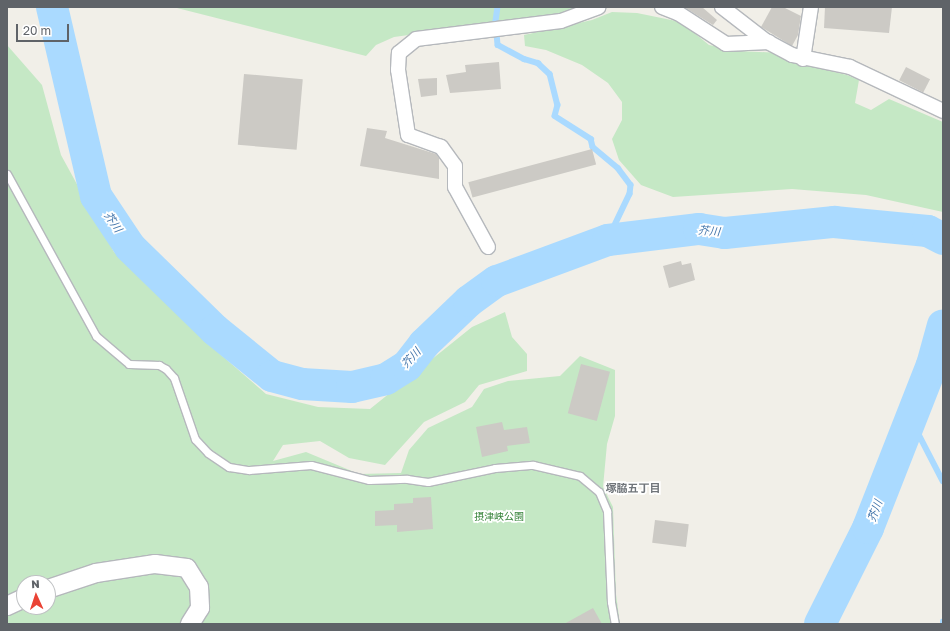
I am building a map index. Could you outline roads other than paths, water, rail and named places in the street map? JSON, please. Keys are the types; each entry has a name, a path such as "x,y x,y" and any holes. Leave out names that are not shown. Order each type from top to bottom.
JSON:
{"street":[{"path":"488,247 455,187 455,166 441,147 408,135 398,70 399,53 416,39 561,21 599,7"},
{"path":"662,7 678,12 726,44 769,42"},
{"path":"722,7 769,42 803,58 850,67 943,111"},
{"path":"803,58 811,7"},
{"path":"56,587 96,573 155,564 188,568 199,587 200,608 190,624"}],"lane":[{"path":"7,174 96,336 129,364 159,365 166,369 174,378 195,439 208,453 229,467 249,470 311,466 368,480 407,479 428,482 495,468 533,465 580,476 599,492 607,511 610,602 615,624"}],"waterway":[{"name":"芥川","path":"52,7 96,196 130,247 215,330 272,376 302,384 352,387 386,379 407,366 424,344 469,301 497,281 608,240 699,229 725,233 834,222 928,231 943,239"},
{"path":"498,7 496,22 498,45 524,59 538,63 550,74 558,105 555,116 591,139 593,147 618,168 631,185 630,194 608,240"},
{"name":"芥川","path":"820,624 868,528 932,365 943,325"},
{"path":"910,417 943,481"}],"district":[{"name":"塚脇五丁目","path":"633,488"}],"park label":[{"name":"摂津峡公園","path":"499,517"}]}
